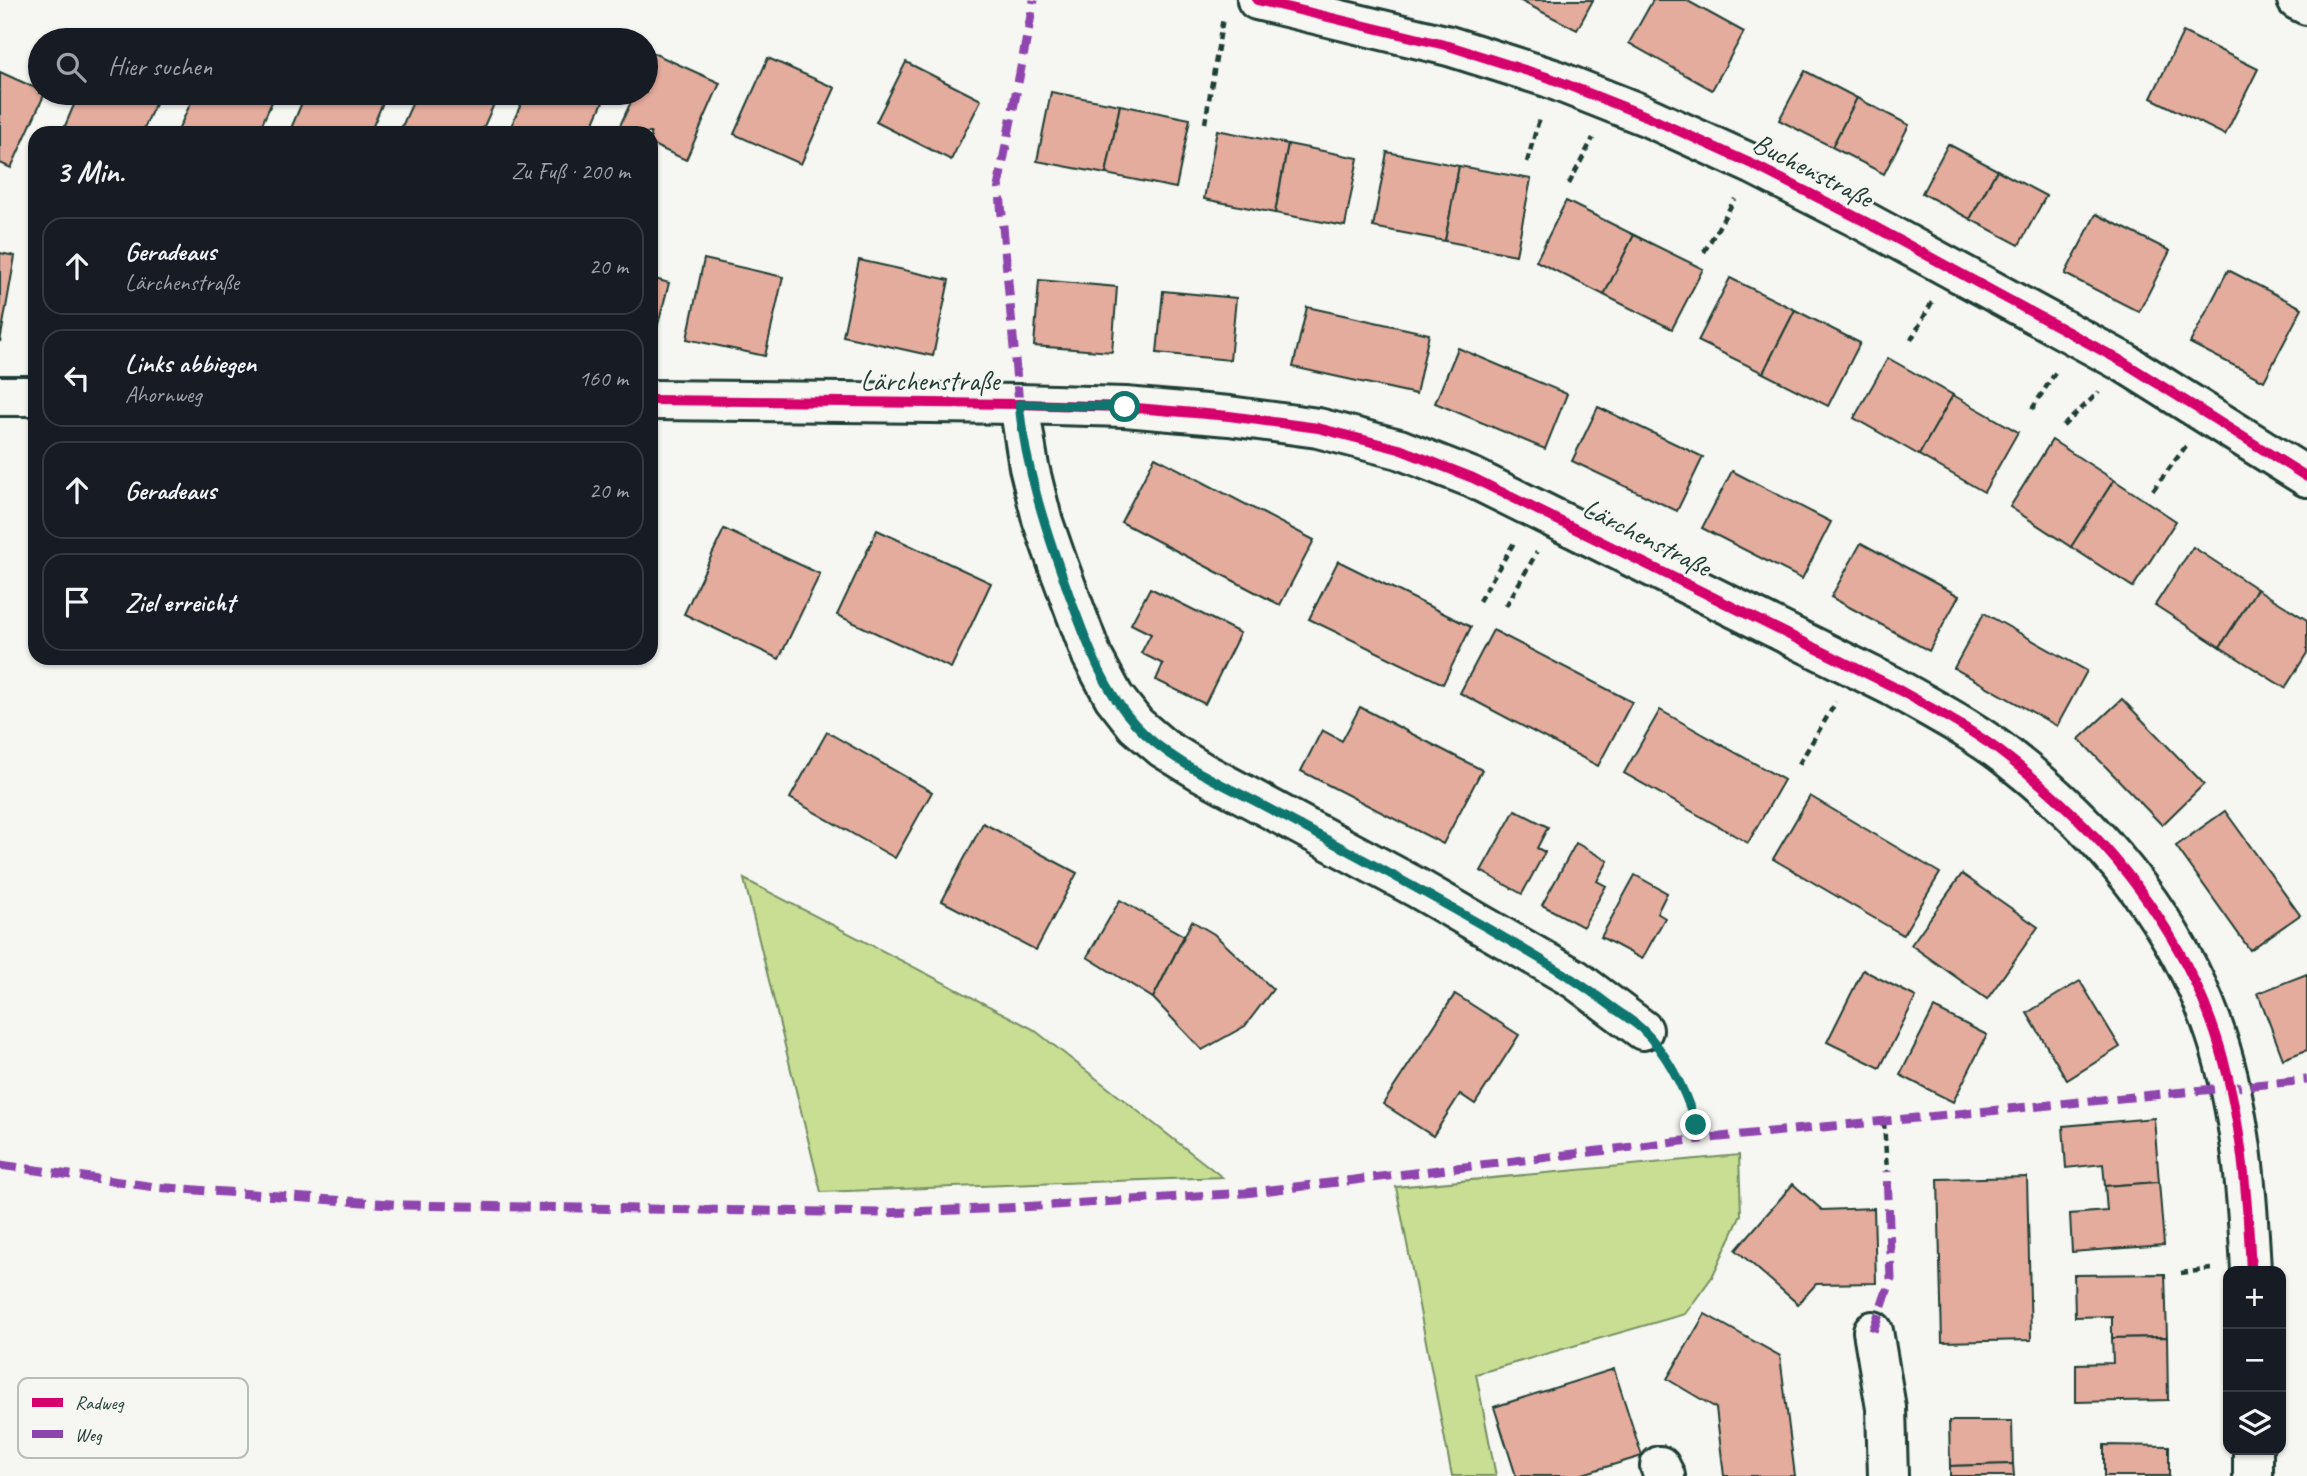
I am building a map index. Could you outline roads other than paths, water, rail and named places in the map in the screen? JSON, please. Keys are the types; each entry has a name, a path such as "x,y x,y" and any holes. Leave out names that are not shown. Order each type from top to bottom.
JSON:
{"street":[{"path":"2297,0 2307,5"},
{"name":"Buchenstraße","path":"1240,7 1449,46 1550,78 1754,165 2125,362 2307,477"},
{"path":"0,396 28,396"},
{"name":"Lärchenstraße","path":"658,400 1019,404 1169,410 1318,428 1399,449 1472,478 1857,668 1959,724 2009,758 2056,798 2108,849 2153,906 2187,966 2203,1001 2230,1086 2244,1171 2251,1266"},
{"path":"1019,404 1029,467 1046,531 1092,656 1114,697 1136,725 1163,748 1202,772 1419,889 1575,979 1643,1030"},
{"path":"1873,1331 1886,1408 1888,1476"},
{"path":"2253,1455 2253,1476"}]}
